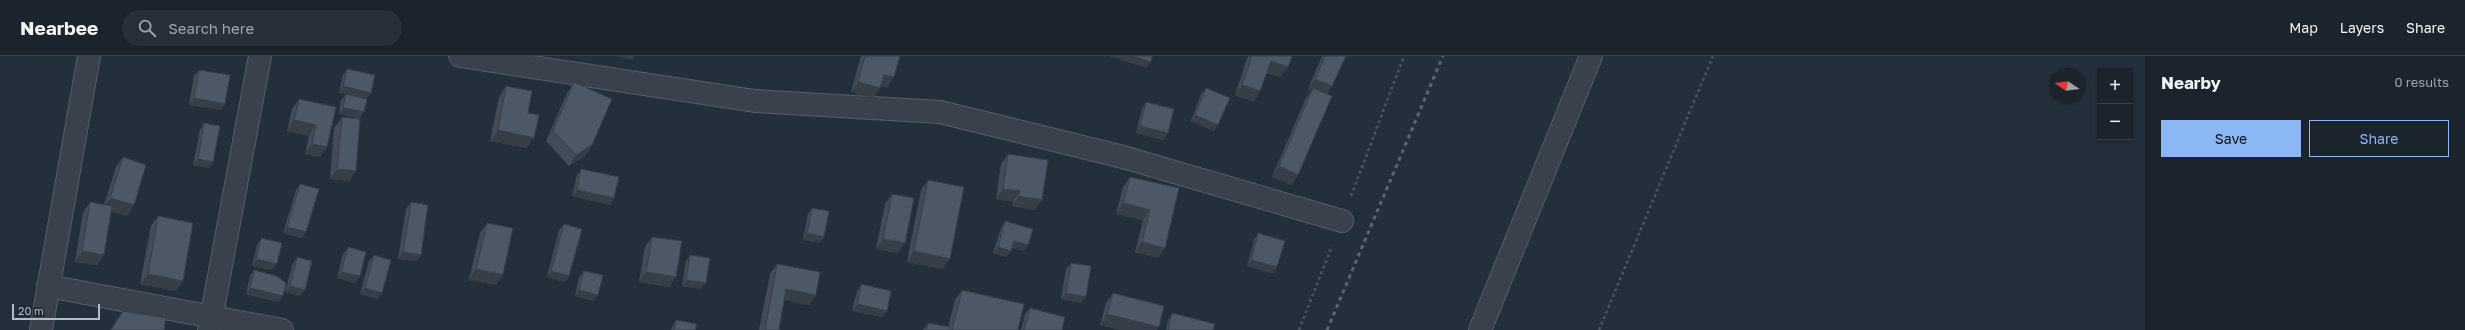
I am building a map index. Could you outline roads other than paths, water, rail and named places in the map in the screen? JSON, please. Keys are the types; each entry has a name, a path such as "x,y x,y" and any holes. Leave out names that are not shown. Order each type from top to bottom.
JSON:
{"street":[{"path":"41,330 89,56"},
{"path":"211,323 260,56"},
{"path":"460,56 755,101 940,112 1123,157 1342,221"},
{"path":"1480,330 1591,56"},
{"path":"48,286 211,323 282,330"}],"railway":[{"path":"1327,330 1443,56"}]}
